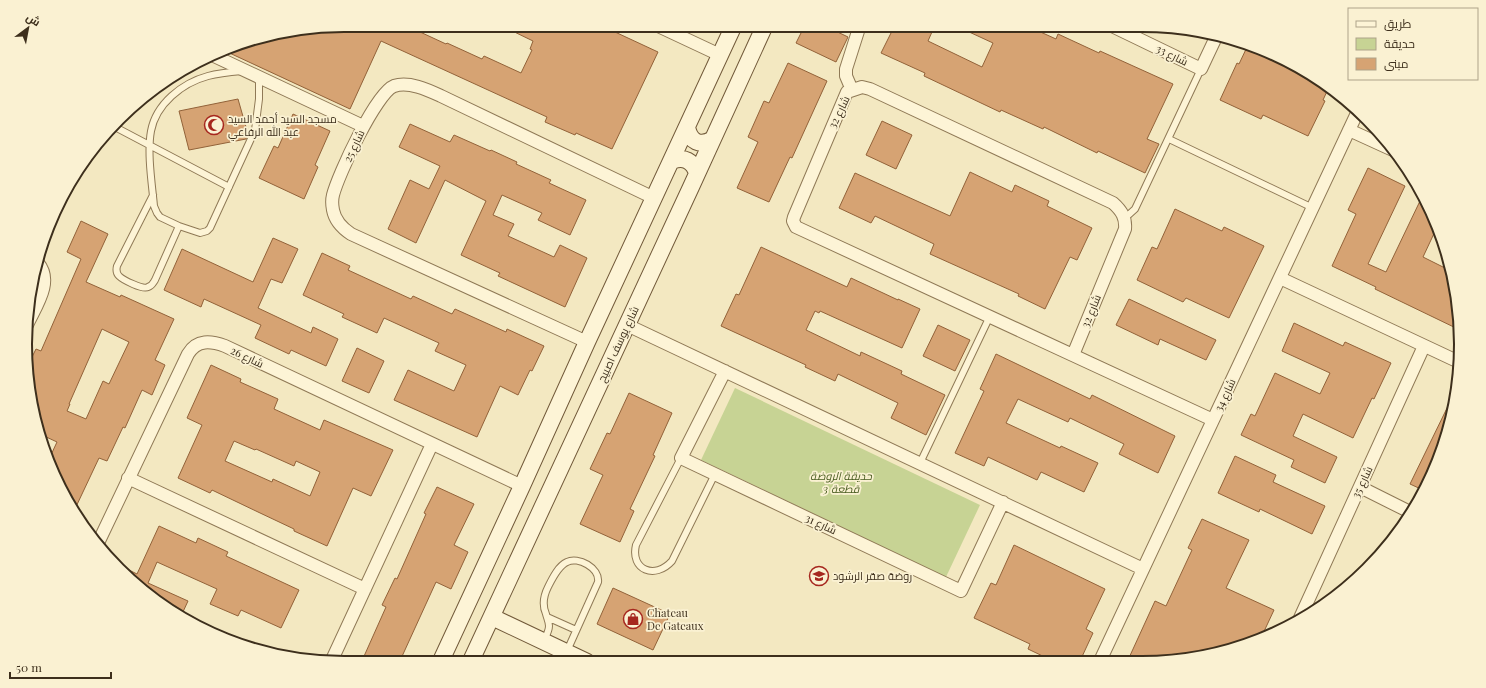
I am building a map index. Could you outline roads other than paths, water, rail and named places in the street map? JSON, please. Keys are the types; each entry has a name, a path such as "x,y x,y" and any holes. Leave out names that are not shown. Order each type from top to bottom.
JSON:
{"street":[{"path":"671,32 720,55"},
{"path":"443,656 731,32"},
{"name":"شارع يوسف اصبيح","path":"473,656 762,32"},
{"path":"852,90 846,76 846,69 858,32"},
{"name":"شارع 33","path":"1124,32 1201,69 1214,41"},
{"path":"219,58 363,126"},
{"name":"شارع 25","path":"587,342 351,234 341,226 333,210 333,195 363,126 379,99 390,88 400,85 420,87 654,198"},
{"name":"شارع 32","path":"1073,355 1125,229 1125,218 1122,212 1113,204 870,89 862,87 847,92 794,217 794,224 798,229 990,316 1073,355 1213,420"},
{"name":"شارع 34","path":"1102,656 1356,116"},
{"path":"687,127 688,135 699,143 707,143 713,139"},
{"path":"1350,130 1383,145"},
{"path":"672,161 678,158 685,159 691,162 697,173"},
{"path":"35,307 44,285 44,272 42,268"},
{"path":"1280,278 1453,359"},
{"path":"627,325 1144,569"},
{"name":"شارع 26","path":"100,539 188,354 195,345 206,342 225,346 522,486"},
{"name":"شارع 35","path":"1303,610 1424,346"},
{"path":"680,458 725,371"},
{"path":"334,656 432,444"},
{"name":"شارع 31","path":"680,458 961,591 1003,502"},
{"path":"128,478 365,589"},
{"path":"1360,487 1406,510"},
{"path":"492,617 574,656"}],"lane":[{"path":"1125,218 1135,209 1201,69"},
{"path":"245,71 207,76 192,82 176,92 163,105 154,120 149,146 153,195 157,214 163,219 200,233 207,232 210,228 256,130 259,99 259,77"},
{"path":"118,129 229,187"},
{"path":"1168,139 1313,208"},
{"path":"153,195 117,266 117,272 120,277 140,287 145,288 150,286 155,280 179,226"},
{"path":"920,463 990,316"},
{"path":"680,458 636,545 636,558 642,567 647,570 656,571 672,561 715,474"},
{"path":"544,641 549,627 544,604 548,587 559,569 568,561 579,561 592,568 599,577 567,652"},
{"path":"547,617 576,630"}],"place":[{"name":"مسجد السيد أحمد السيد عبد الله الرفاعي","path":"214,125"},
{"name":"روضة صقر الرشود","path":"819,576"},
{"name":"Chateau De Gateaux","path":"633,619"}],"park label":[{"name":"حديقة الروضة قطعة 3","path":"841,482"}]}
